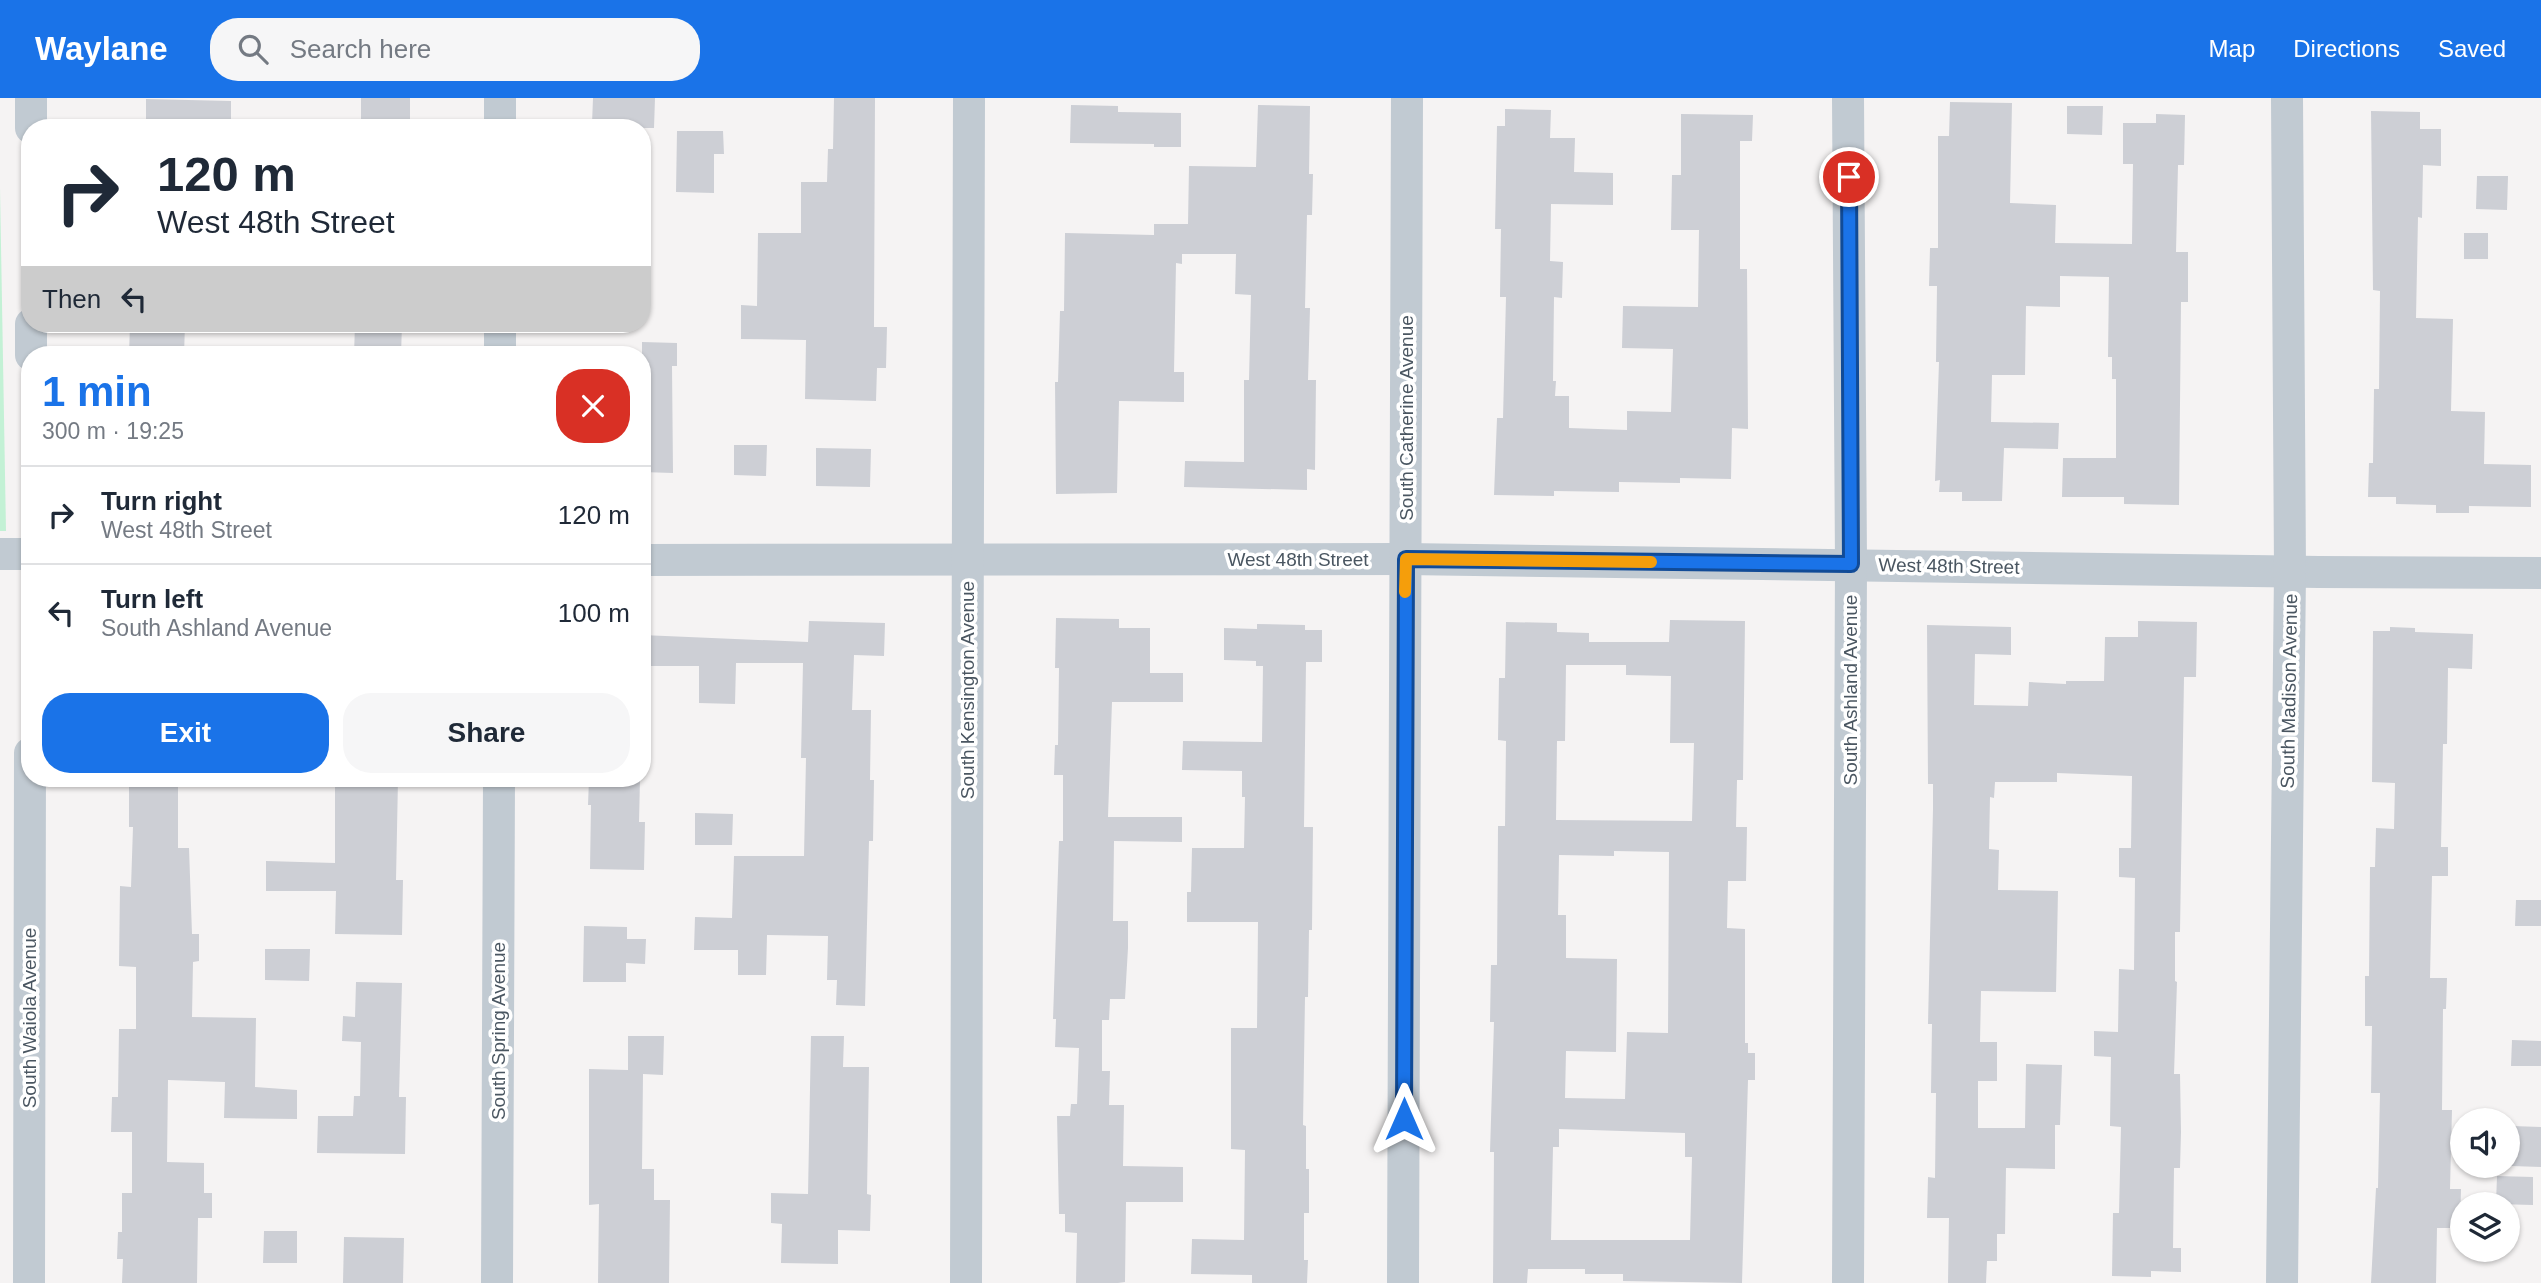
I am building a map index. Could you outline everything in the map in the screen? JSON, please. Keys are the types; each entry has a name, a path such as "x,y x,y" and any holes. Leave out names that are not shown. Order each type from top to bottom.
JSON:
{"street":[{"path":"31,98 31,119"},
{"path":"500,98 500,119"},
{"name":"South Kensington Avenue","path":"966,1283 969,98"},
{"name":"South Catherine Avenue","path":"1403,1283 1407,98"},
{"name":"South Ashland Avenue","path":"1848,98 1851,564 1848,1283"},
{"name":"South Madison Avenue","path":"2281,1283 2290,572 2287,98"},
{"path":"0,554 21,554"},
{"name":"West 48th Street","path":"651,560 1406,559 2541,573"},
{"name":"South Waiola Avenue","path":"29,1283 30,787"},
{"name":"South Spring Avenue","path":"497,1283 499,787"}],"green space":[{"path":"0,188 6,531 0,531"}],"building":[{"path":"361,98 410,98 410,119 361,119"},
{"path":"593,98 655,98 654,128 651,128 651,119 592,119"},
{"path":"834,98 875,98 874,327 887,327 886,368 877,368 876,401 805,399 806,340 741,339 741,305 757,306 758,233 801,233 801,182 827,182 828,149 833,149"},
{"path":"146,99 231,101 231,119 146,119"},
{"path":"1950,102 2012,103 2010,203 2056,205 2055,243 2132,244 2133,164 2123,164 2123,123 2156,123 2156,114 2185,115 2184,165 2178,165 2176,252 2188,252 2188,302 2181,302 2179,505 2124,504 2124,497 2062,497 2063,458 2116,458 2116,379 2112,379 2112,357 2108,357 2109,277 2060,276 2060,307 2026,306 2025,375 1992,375 1991,422 2059,423 2058,449 2004,448 2002,501 1962,501 1962,492 1939,492 1940,480 1935,481 1939,362 1936,362 1937,286 1929,286 1930,248 1938,248 1938,136 1949,136"},
{"path":"1071,105 1118,106 1118,112 1181,113 1181,147 1070,143"},
{"path":"1258,105 1310,106 1309,174 1313,174 1312,215 1307,215 1305,308 1310,308 1308,380 1316,380 1315,470 1307,469 1307,490 1184,487 1185,461 1244,462 1244,380 1249,380 1251,295 1235,294 1236,254 1182,254 1182,264 1176,263 1174,372 1184,372 1184,402 1119,401 1117,493 1056,494 1055,382 1058,382 1060,311 1064,311 1065,233 1154,235 1154,224 1188,224 1189,166 1256,167"},
{"path":"2067,106 2103,106 2102,135 2067,134"},
{"path":"1505,109 1551,110 1550,138 1575,138 1574,172 1613,173 1613,205 1551,204 1550,261 1563,262 1562,298 1554,297 1553,381 1556,381 1555,396 1569,396 1569,428 1627,430 1627,411 1671,412 1673,349 1622,348 1623,306 1698,307 1699,230 1671,230 1672,175 1681,175 1681,114 1753,115 1752,141 1740,141 1740,269 1747,269 1748,429 1732,428 1731,479 1680,478 1680,483 1619,482 1619,492 1554,491 1554,496 1494,495 1497,418 1503,418 1506,297 1500,297 1501,229 1495,229 1497,126 1505,126"},
{"path":"2371,111 2420,112 2420,129 2441,129 2441,166 2423,165 2422,218 2418,217 2416,318 2453,319 2451,411 2485,412 2484,464 2531,465 2531,507 2469,506 2469,513 2436,513 2436,505 2396,504 2396,497 2368,497 2369,463 2373,463 2374,389 2379,389 2380,291 2373,290"},
{"path":"677,131 723,131 724,154 714,154 714,193 676,192"},
{"path":"2477,176 2508,176 2507,210 2476,209"},
{"path":"2464,233 2488,233 2488,259 2464,259"},
{"path":"130,333 185,333 184,346 129,346"},
{"path":"355,333 402,333 401,346 354,346"},
{"path":"642,342 677,343 677,366 672,366 673,473 651,472 651,346 642,346"},
{"path":"734,445 767,445 766,476 734,475"},
{"path":"816,448 871,449 870,487 816,486"},
{"path":"1056,618 1119,619 1119,628 1150,628 1150,673 1183,673 1183,702 1112,702 1108,817 1182,817 1182,842 1114,841 1113,921 1128,921 1128,948 1125,999 1110,999 1109,1020 1102,1020 1102,1071 1110,1071 1109,1105 1124,1105 1123,1166 1183,1167 1183,1202 1126,1202 1125,1282 1118,1283 1076,1283 1077,1233 1065,1232 1065,1214 1059,1214 1057,1116 1070,1116 1071,1104 1077,1104 1079,1048 1055,1047 1056,1019 1053,1019 1059,841 1063,841 1063,775 1054,775 1055,745 1058,745 1059,668 1055,668"},
{"path":"1670,620 1745,621 1743,780 1737,780 1736,827 1747,827 1746,881 1728,881 1727,928 1745,929 1745,1043 1748,1043 1748,1053 1755,1053 1755,1080 1748,1080 1742,1283 1623,1281 1623,1274 1585,1274 1585,1269 1528,1269 1527,1283 1493,1283 1494,1152 1490,1152 1494,1022 1490,1022 1491,965 1497,965 1498,826 1505,826 1506,741 1498,740 1499,678 1505,678 1506,622 1557,623 1557,632 1589,633 1589,642 1669,642","holes":["1566,665 1626,665 1626,675 1671,676 1670,743 1694,743 1692,821 1556,820 1557,741 1565,741","1614,851 1669,852 1668,1033 1627,1032 1625,1099 1565,1098 1566,1051 1616,1052 1617,959 1566,958 1566,915 1558,915 1559,855 1614,856","1559,1129 1685,1133 1685,1157 1692,1157 1690,1240 1551,1240 1553,1147 1559,1147"]},
{"path":"809,621 885,623 884,656 854,655 852,710 871,710 870,780 874,780 873,841 869,841 865,1006 836,1005 837,980 827,980 828,936 767,935 766,975 738,975 738,950 694,950 695,917 732,918 734,856 804,856 806,758 801,758 803,663 736,663 735,704 699,703 699,666 651,666 651,635 808,642"},
{"path":"2138,621 2197,622 2196,677 2184,677 2180,932 2175,932 2177,982 2174,1074 2180,1074 2181,1132 2180,1168 2174,1168 2173,1248 2181,1248 2181,1272 2151,1271 2151,1277 2112,1276 2113,1213 2119,1213 2121,1127 2110,1126 2111,1057 2094,1056 2094,1031 2118,1032 2119,969 2134,970 2135,878 2119,877 2119,848 2131,848 2132,776 2057,773 2057,782 1995,782 1994,798 1990,797 1989,849 1999,850 1998,890 2058,891 2056,992 1981,991 1980,1042 1997,1042 1997,1081 1978,1081 1978,1128 2025,1128 2026,1064 2062,1065 2060,1125 2055,1125 2055,1169 2006,1168 2005,1234 1997,1234 1997,1261 1987,1261 1986,1283 1948,1283 1949,1218 1927,1218 1928,1177 1935,1178 1936,1093 1931,1093 1932,1024 1928,1024 1933,784 1928,784 1927,625 2011,627 2011,655 1975,654 1974,705 2028,706 2029,682 2066,684 2066,681 2104,681 2105,637 2138,637"},
{"path":"1257,624 1305,625 1305,630 1322,630 1322,662 1306,662 1304,827 1313,827 1312,930 1309,930 1308,997 1305,997 1303,1125 1306,1126 1306,1169 1309,1169 1309,1213 1304,1213 1307,1283 1252,1283 1252,1275 1191,1274 1192,1239 1244,1240 1245,1150 1231,1149 1231,1028 1257,1028 1258,922 1187,922 1192,848 1244,848 1245,797 1242,797 1242,771 1182,770 1183,741 1262,742 1263,666 1256,666 1256,661 1224,660 1224,628 1257,629"},
{"path":"2390,627 2415,628 2415,632 2473,634 2472,669 2448,668 2441,847 2448,847 2448,876 2432,876 2430,978 2447,978 2446,1009 2443,1009 2442,1110 2450,1110 2450,1189 2461,1189 2461,1192 2450,1192 2450,1228 2437,1228 2436,1283 2371,1283 2378,1188 2380,1093 2371,1093 2372,1026 2365,1026 2365,976 2369,976 2370,867 2375,867 2376,828 2394,829 2395,783 2372,782 2373,631 2390,631"},
{"path":"129,787 178,787 178,848 189,848 192,934 199,934 199,961 193,962 192,1017 256,1018 255,1087 297,1090 297,1119 224,1118 225,1082 168,1080 167,1162 204,1163 204,1193 212,1193 212,1218 198,1218 197,1283 122,1283 123,1259 117,1259 118,1232 122,1232 122,1193 132,1193 132,1132 111,1132 112,1097 118,1097 119,1029 136,1029 136,967 119,966 120,886 131,887 133,827 129,827"},
{"path":"335,787 398,787 396,880 403,880 402,935 335,934 336,891 266,891 266,861 335,863"},
{"path":"589,787 640,787 639,822 645,822 644,870 590,869 591,805 588,805"},
{"path":"695,813 733,814 732,845 695,845"},
{"path":"2516,900 2541,900 2541,926 2515,926"},
{"path":"584,926 627,927 627,939 646,939 645,964 626,963 626,982 583,982"},
{"path":"265,949 310,949 309,981 265,980"},
{"path":"356,982 402,983 399,1097 406,1097 405,1154 317,1153 318,1116 353,1116 354,1096 360,1096 361,1042 342,1041 343,1016 355,1017"},
{"path":"628,1036 664,1036 663,1075 643,1074 642,1169 654,1169 654,1200 670,1200 669,1283 598,1283 599,1204 589,1205 589,1069 628,1070"},
{"path":"811,1036 844,1036 843,1067 869,1067 867,1194 871,1195 870,1231 838,1230 838,1264 781,1263 782,1224 771,1223 771,1193 808,1194"},
{"path":"2512,1040 2541,1041 2541,1066 2511,1066"},
{"path":"2520,1126 2541,1127 2541,1167 2520,1166"},
{"path":"2533,1177 2533,1205 2520,1205 2520,1192 2496,1192 2497,1178"},
{"path":"264,1231 297,1231 297,1263 263,1263"},
{"path":"344,1237 404,1238 403,1283 343,1283"}],"slow traffic":[{"path":"1405,592 1406,559 1651,562"}],"route":[{"path":"1404,1119 1406,559 1851,564 1849,177"}]}
